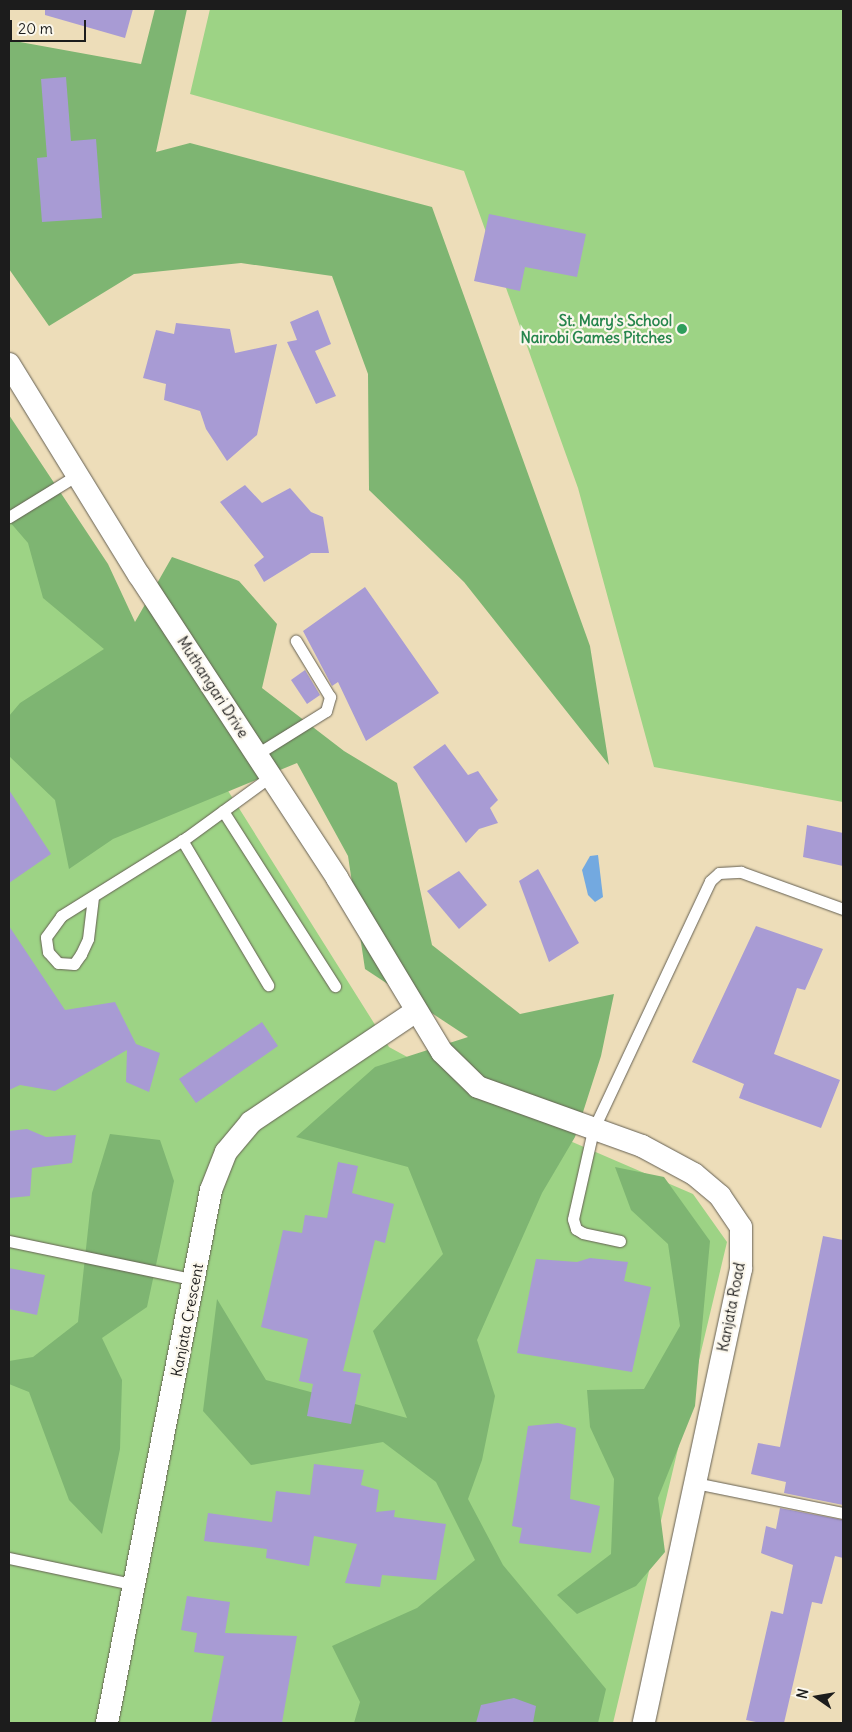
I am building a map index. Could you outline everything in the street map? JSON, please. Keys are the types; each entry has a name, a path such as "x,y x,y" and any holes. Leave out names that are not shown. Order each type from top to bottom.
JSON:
{"street":[{"name":"Muthangari Drive","path":"9,364 77,475 271,776 416,1011"},
{"name":"Kanjata Road","path":"416,1011 466,1079 593,1130 642,1146 694,1174 720,1196 741,1227 741,1268 644,1723"},
{"name":"Kanjata Crescent","path":"108,1723 211,1190 226,1152 238,1134 416,1011"}],"lane":[{"path":"9,517 77,475"},
{"path":"257,754 326,711 330,697 296,641"},
{"path":"93,897 88,939 82,954 74,964 58,962 48,952 46,937 61,916 182,840 271,776"},
{"path":"223,811 335,986"},
{"path":"182,840 268,984"},
{"path":"620,1241 583,1233 576,1229 573,1219 593,1130 710,881 719,873 741,872 843,909"},
{"path":"9,1241 195,1280"},
{"path":"695,1483 843,1513"},
{"path":"9,1558 136,1585"}],"green space":[{"path":"155,9 187,9 156,152 190,143 432,207 590,646 609,765 464,582 369,490 368,374 332,276 241,263 134,274 49,326 9,269 9,40 141,64"},
{"name":"St. Mary's School Nairobi Games Pitches","path":"210,9 843,9 843,802 654,767 578,488 464,171 190,94"},
{"path":"9,415 108,564 135,622 172,557 239,581 277,624 262,688 344,751 397,783 432,945 520,1014 614,994 601,1056 575,1137 542,1193 477,1340 495,1396 482,1460 468,1499 503,1565 606,1689 598,1723 354,1723 360,1702 332,1646 417,1608 475,1560 436,1482 383,1442 251,1465 203,1411 217,1299 266,1380 407,1418 373,1331 443,1254 408,1167 296,1137 375,1067 468,1037 365,969 348,856 297,763 113,839 69,869 55,800 9,756 9,716 20,703 104,649 43,598 28,543 9,521"},
{"path":"22,463 389,1047 526,1122 693,1194 727,1242 613,1723 9,1723 9,464"},
{"path":"110,1134 160,1140 174,1181 147,1307 102,1338 122,1380 120,1449 102,1534 69,1500 29,1392 9,1384 9,1361 33,1357 78,1322 92,1193"},
{"path":"615,1167 664,1177 710,1241 695,1406 658,1498 665,1552 636,1586 577,1614 557,1595 611,1554 614,1479 590,1427 587,1390 644,1389 680,1326 668,1244 631,1210"}],"water":[{"path":"598,855 603,897 595,902 588,895 582,870 590,856"}],"building":[{"path":"45,9 133,9 125,38 45,15"},
{"path":"66,77 71,141 96,139 102,218 42,222 37,158 47,157 41,79"},
{"path":"489,214 586,234 577,277 525,267 520,291 474,281"},
{"path":"318,310 331,344 315,351 336,396 316,404 287,342 297,340 290,322"},
{"path":"176,323 230,329 235,353 277,344 257,435 227,461 206,429 200,411 164,400 166,384 143,378 156,330 174,334"},
{"path":"245,485 262,503 290,488 311,512 323,517 329,553 311,553 264,582 254,565 264,557 220,502"},
{"path":"365,587 439,693 366,741 338,682 332,686 303,631"},
{"path":"305,670 320,695 307,704 291,680"},
{"path":"445,744 468,775 478,771 498,800 490,808 498,823 479,829 466,843 413,767"},
{"path":"9,790 51,854 9,883"},
{"path":"807,825 843,833 843,866 803,857"},
{"path":"538,869 579,943 549,962 519,881"},
{"path":"459,871 487,905 459,929 427,891"},
{"path":"9,926 65,1010 115,1002 136,1044 160,1053 149,1092 126,1082 127,1050 55,1091 20,1085 9,1090"},
{"path":"756,926 823,949 805,990 797,988 774,1054 840,1080 821,1128 739,1098 744,1084 692,1062"},
{"path":"262,1022 278,1046 196,1103 179,1079"},
{"path":"27,1129 46,1137 76,1135 72,1163 32,1168 30,1196 9,1198 9,1131"},
{"path":"338,1162 358,1166 352,1193 394,1204 385,1243 375,1240 343,1371 361,1374 351,1424 307,1416 313,1384 299,1381 308,1339 261,1327 283,1230 302,1233 305,1215 327,1218"},
{"path":"823,1236 843,1240 843,1505 784,1493 786,1482 751,1474 758,1443 780,1447"},
{"path":"590,1258 628,1262 624,1281 651,1287 632,1372 517,1353 536,1259 577,1262"},
{"path":"9,1268 45,1275 37,1315 9,1309"},
{"path":"558,1423 576,1428 570,1499 600,1506 591,1553 519,1543 522,1528 512,1526 528,1426"},
{"path":"314,1464 364,1470 361,1485 379,1490 376,1512 395,1510 394,1517 446,1524 436,1580 382,1575 380,1587 345,1583 357,1544 314,1536 309,1566 266,1558 267,1549 204,1541 208,1513 272,1522 276,1491 310,1495"},
{"path":"780,1508 843,1520 843,1558 835,1556 822,1604 812,1602 784,1723 761,1723 746,1720 771,1611 783,1614 793,1565 761,1553 766,1526 776,1529"},
{"path":"187,1596 230,1602 225,1633 297,1636 282,1723 211,1723 224,1656 194,1652 197,1633 181,1630"},
{"path":"514,1698 536,1706 533,1723 476,1723 481,1705"}],"place":[{"name":"St. Mary's School Nairobi Games Pitches","path":"682,329"}]}
